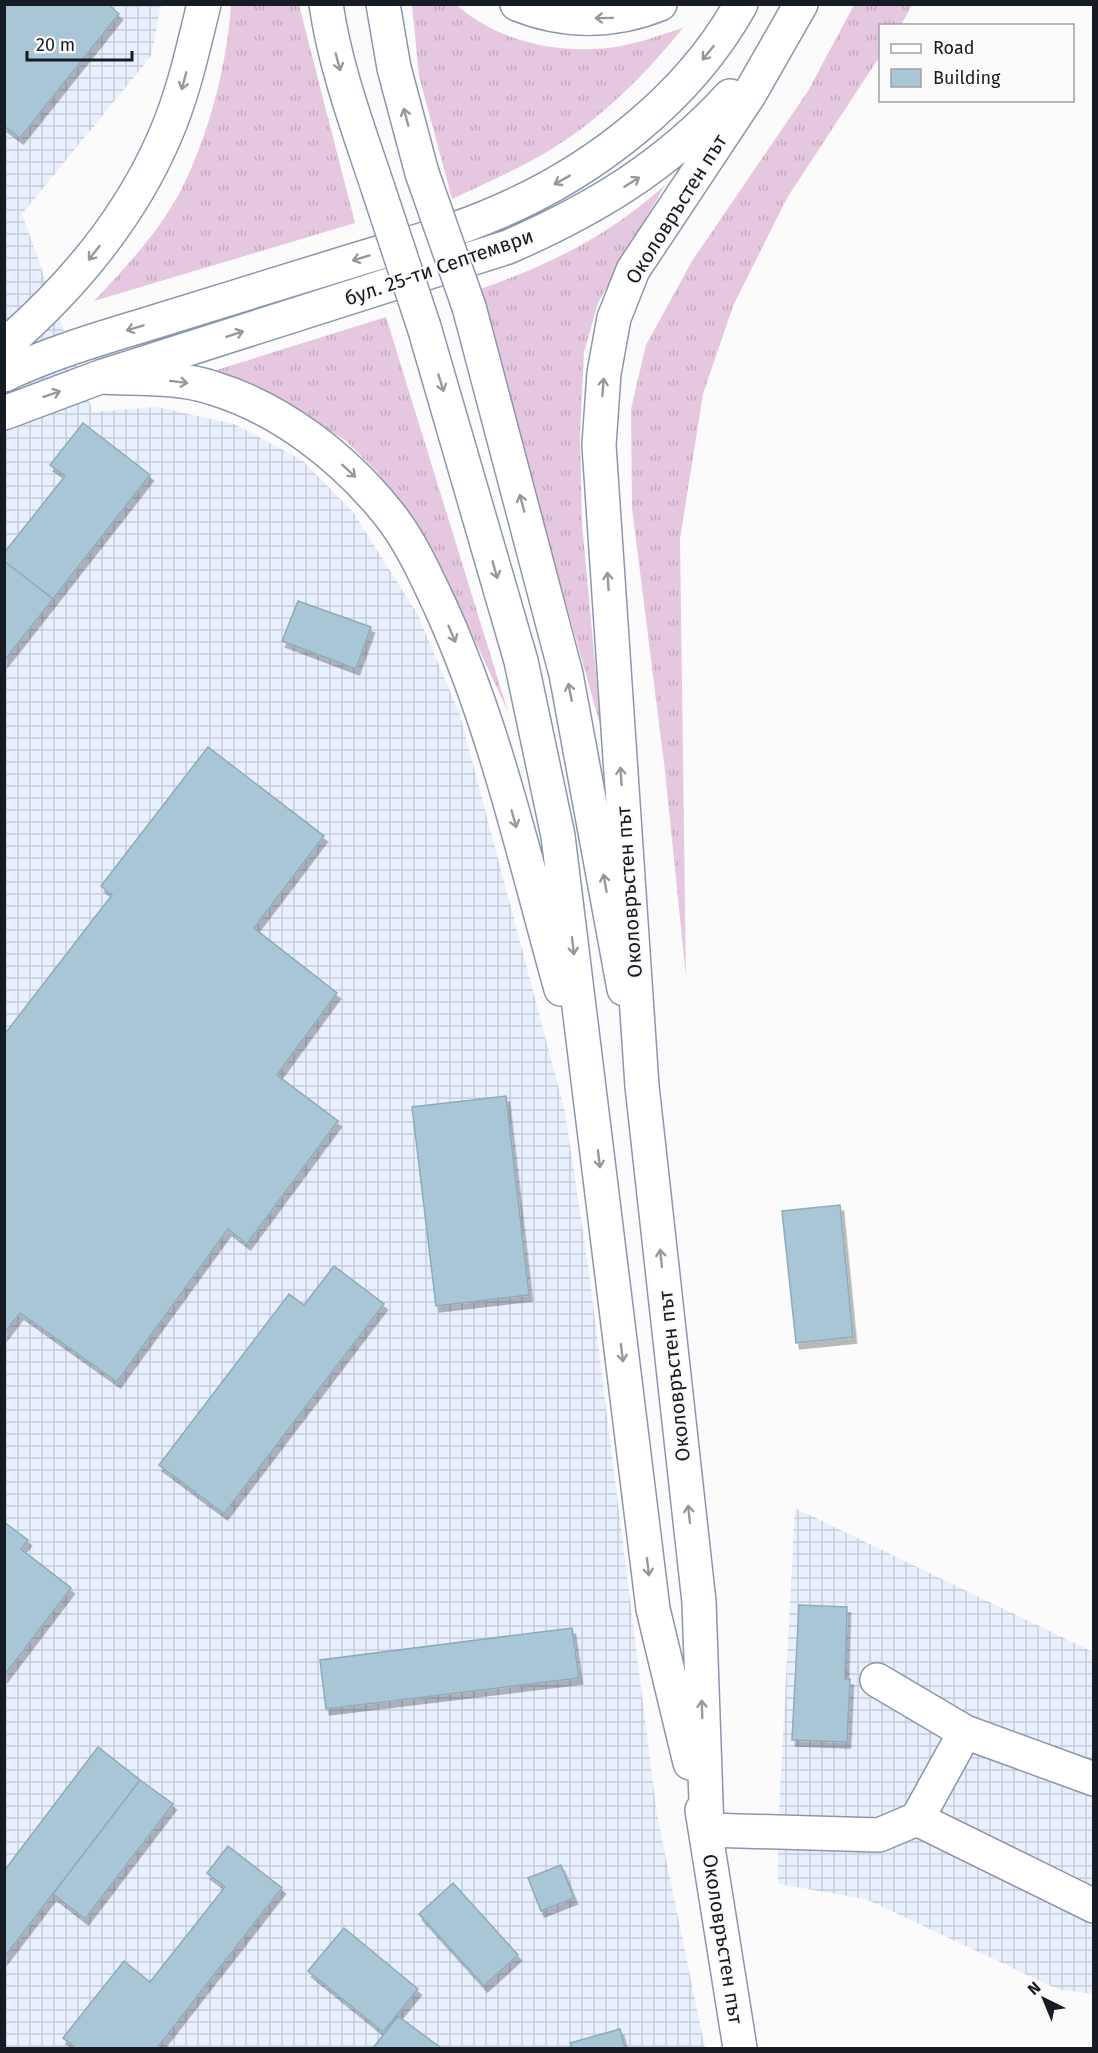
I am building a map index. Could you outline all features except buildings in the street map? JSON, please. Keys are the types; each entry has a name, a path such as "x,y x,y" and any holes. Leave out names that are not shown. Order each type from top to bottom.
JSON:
{"main road":[{"path":"4,346 74,278 134,197 165,137 180,96 204,4"},
{"name":"Околовръстен път","path":"326,4 330,31 349,99 424,327 524,673 558,836 653,1609 707,1830 740,2049"},
{"path":"383,4 394,68 422,173 469,307 546,588 566,674 642,1086"},
{"path":"517,4 536,12 575,19 614,18 660,4"},
{"name":"бул. 25-ти Септември","path":"4,375 81,345 464,226 537,194 583,168 656,108 713,48 741,4"},
{"name":"Околовръстен път","path":"707,1830 699,1602 642,1086 599,445 604,373 614,318 633,270 749,95 801,4"},
{"name":"бул. 25-ти Септември","path":"4,413 33,400 100,377 508,247 557,226 648,172 690,137 765,57 801,4"},
{"path":"100,377 176,381 210,387 238,397 306,435 363,484 389,514 430,586 475,691 494,748 592,1101"},
{"path":"878,1680 965,1732 1094,1779"},
{"path":"707,1830 879,1835 917,1819 965,1732"},
{"path":"917,1819 1094,1906"}],"shaded area":[{"path":"4,5 161,5 151,56 22,214 93,412 157,407 234,424 302,460 353,512 418,615 460,715 565,1112 589,1272 657,1815 705,2048 5,2048"},
{"path":"795,1508 1093,1652 1093,1994 1057,1989 866,1899 778,1884 778,1830"}],"green space":[{"path":"231,5 299,5 355,223 94,301 151,237 179,194 189,173 214,102 225,53"},
{"path":"412,5 457,5 492,29 512,37 556,47 578,49 621,46 683,28 631,86 571,136 527,163 452,199 419,76"},
{"path":"854,5 912,5 902,24 879,24 879,58 787,198 733,306 703,394 680,539 686,977 665,771 632,508 631,409 646,345 692,261 808,91"},
{"path":"665,185 598,303 584,352 580,434 582,524 601,728 478,290 530,270 577,247 622,220"},
{"path":"386,317 508,712 470,630 418,532 376,471 345,440 263,390 210,372"}]}
